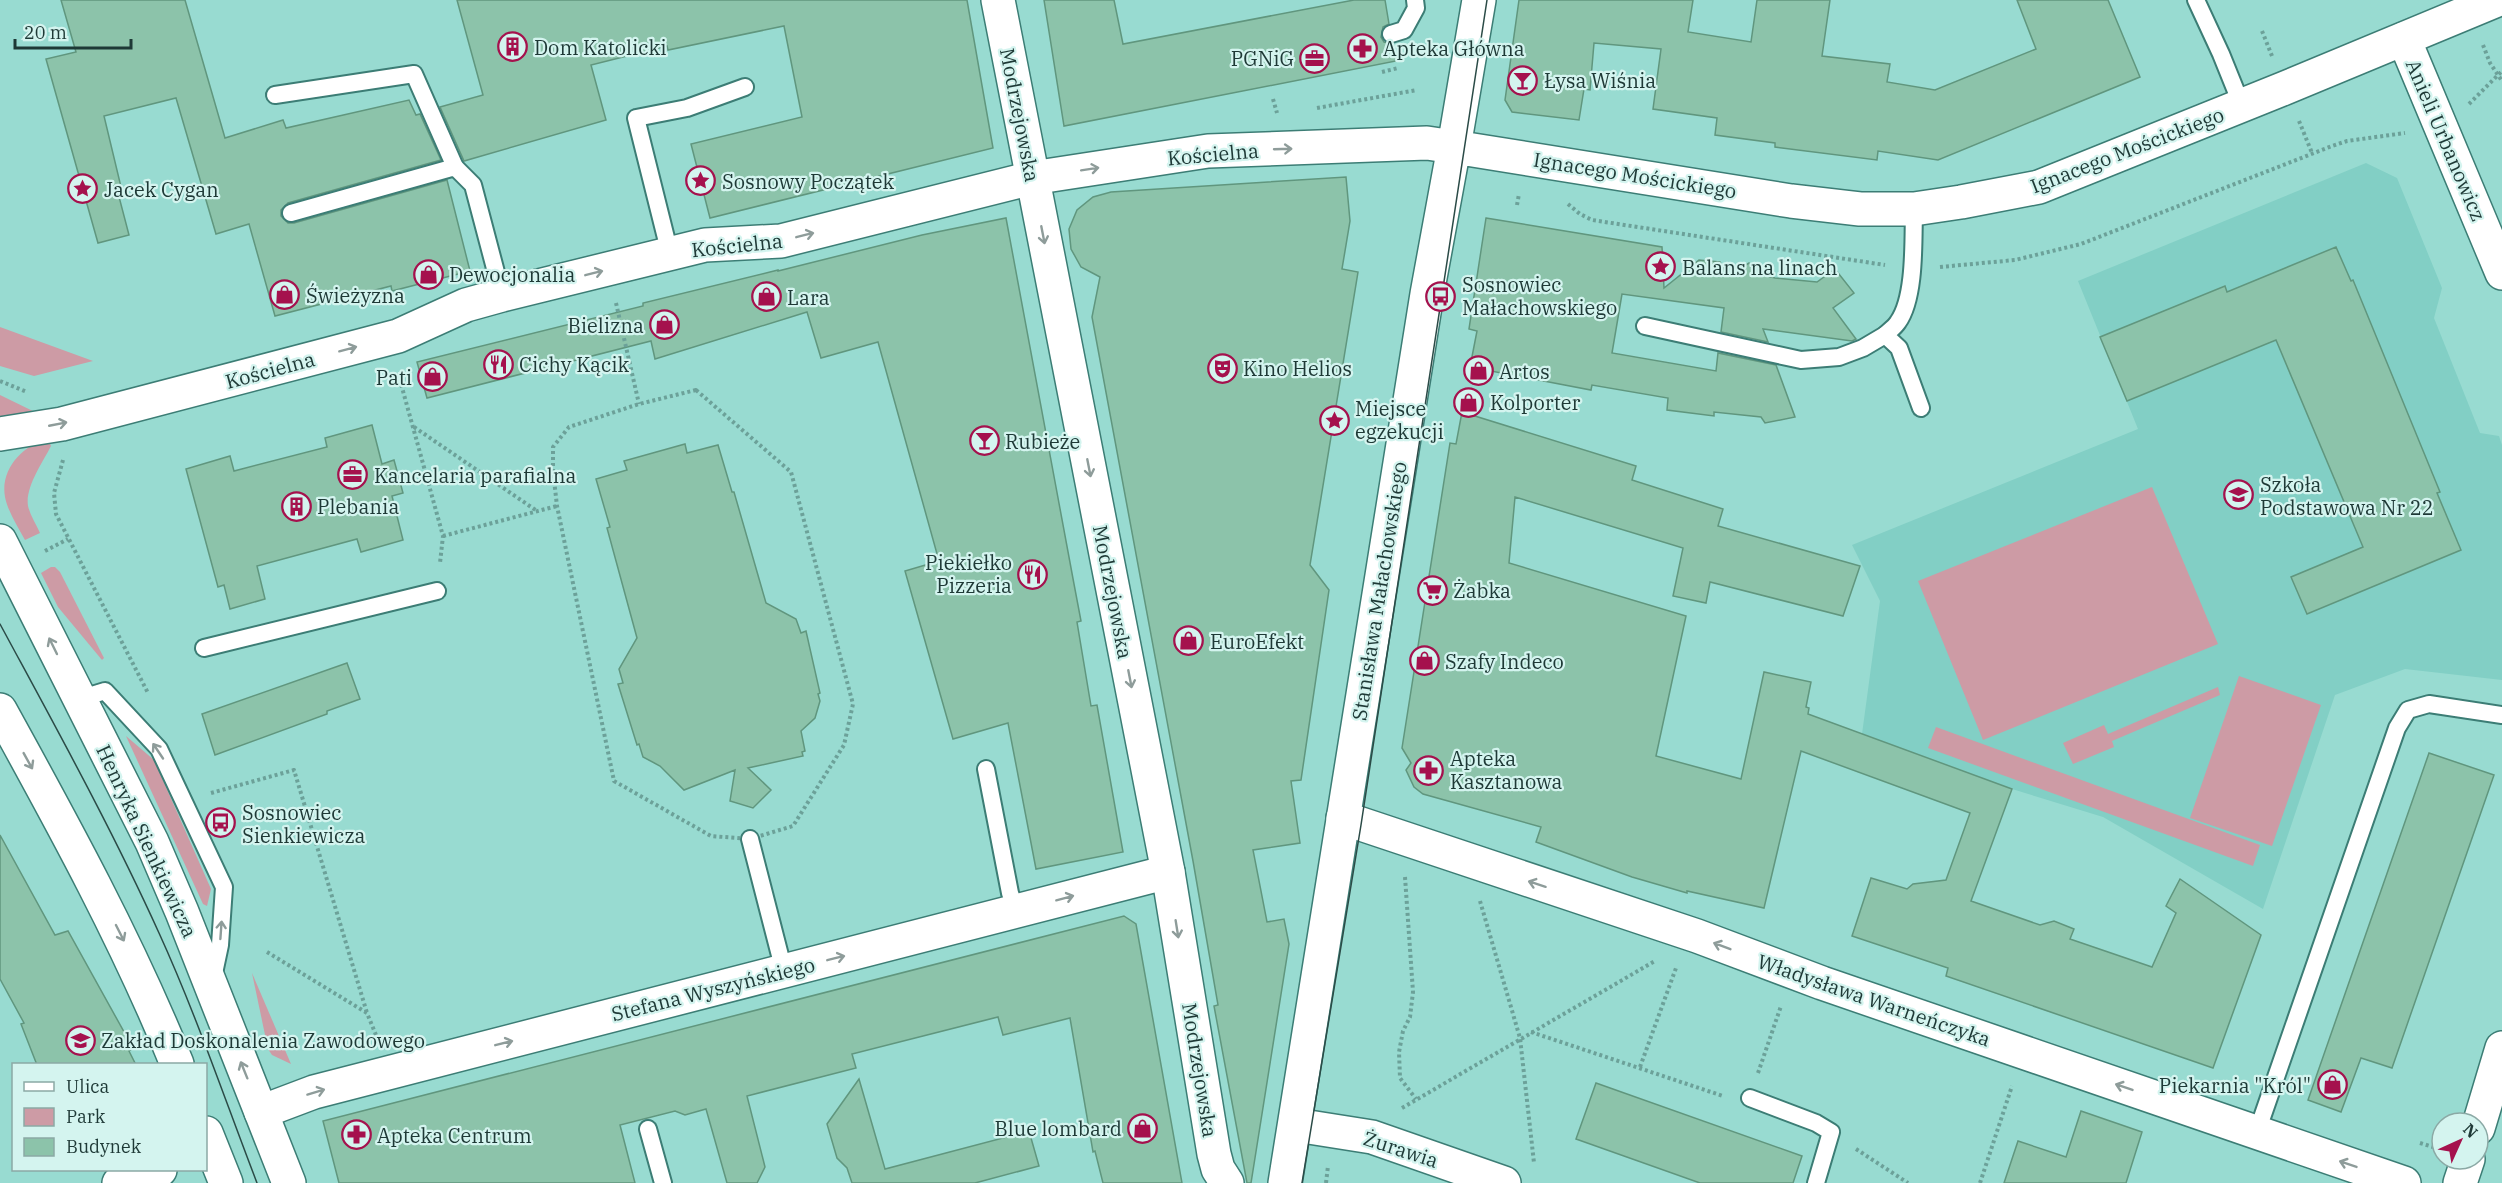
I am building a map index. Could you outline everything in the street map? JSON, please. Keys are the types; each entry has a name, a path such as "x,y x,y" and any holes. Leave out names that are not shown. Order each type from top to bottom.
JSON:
{"street":[{"name":"Modrzejowska","path":"998,0 1168,872 1214,1154 1218,1169 1227,1183"},
{"name":"Stanisława Małachowskiego","path":"1286,1183 1427,294 1479,0"},
{"name":"Ignacego Mościckiego","path":"1454,147 1791,201 1860,209 1914,209 2038,187 2242,106 2497,0"},
{"name":"Anieli Urbanowicz","path":"2404,39 2502,273"},
{"name":"Kościelna","path":"0,434 62,424 398,336 466,305 502,295 705,245 782,242 1032,178 1208,151 1427,143 1454,147"},
{"name":"Henryka Sienkiewicza","path":"0,541 92,695 183,912 290,1183"},
{"path":"0,710 76,848 124,943 176,1063"},
{"name":"Władysława Warneńczyka","path":"1343,818 1697,936 1833,987 2404,1183"},
{"name":"Stefana Wyszyńskiego","path":"261,1113 314,1092 1168,872"},
{"path":"2483,1111 2502,1048"},
{"name":"Żurawia","path":"1296,1125 1372,1137 1504,1183"},
{"path":"208,1147 226,1183"},
{"path":"119,1183 157,1171"}],"lane":[{"path":"1391,34 1404,30 1416,8 1416,0"},
{"path":"2198,1 2242,106"},
{"path":"275,94 414,74 455,167 473,185 502,295"},
{"path":"670,254 636,118 687,108 745,87"},
{"path":"291,213 455,167"},
{"path":"1645,326 1801,360 1839,357 1863,348 1885,335 1899,321 1907,300 1913,267 1914,209"},
{"path":"1885,335 1899,348 1921,408"},
{"path":"204,648 437,591"},
{"path":"92,695 159,749 224,887 220,945 211,987"},
{"path":"2257,1132 2397,728 2408,710 2429,705 2502,715"},
{"path":"986,769 1010,893 1016,911"},
{"path":"750,839 784,971"},
{"path":"1750,1098 1816,1123 1831,1132 1816,1183"},
{"path":"648,1129 663,1183"}],"path":[{"path":"1382,72 1398,68"},
{"path":"2497,75 2502,81"},
{"path":"1312,109 1417,90"},
{"path":"1274,99 1277,115 1289,113"},
{"path":"1569,205 1592,220"},
{"path":"615,303 639,405"},
{"path":"398,371 443,536 437,591"},
{"path":"696,390 791,472 852,704 844,745 793,826 750,839 711,836 614,781 557,506 553,447 569,427 639,405 696,390"},
{"path":"413,426 537,511"},
{"path":"65,455 54,493 56,514 150,696"},
{"path":"443,536 557,506"},
{"path":"203,795 294,770 367,1013 382,1049"},
{"path":"1404,867 1413,985 1411,1011 1403,1031 1399,1052 1400,1078 1416,1099"},
{"path":"1477,892 1520,1038 1534,1165"},
{"path":"267,952 367,1013"},
{"path":"1372,1137 1377,1123 1663,956"},
{"path":"1640,1067 1679,961"},
{"path":"1530,1032 1748,1104 1784,998"},
{"path":"1980,1183 2014,1080"},
{"path":"1831,1132 1908,1183"}],"shaded area":[{"name":"Szkoła Podstawowa Nr 22","path":"2366,163 2397,178 2442,288 2434,318 2480,433 2499,436 2502,445 2502,680 2405,669 2335,695 2263,909 2103,817 2012,789 1862,734 1880,601 1852,545 2138,429 2078,281"}],"green space":[{"path":"0,327 93,361 34,376 0,366"},
{"path":"0,395 39,414 0,419"},
{"path":"48,439 51,446 35,475 28,499 29,509 40,533 25,540 6,503 4,487 6,477 15,460 22,453"},
{"path":"2152,487 2218,644 1983,740 1918,581"},
{"path":"55,567 60,572 104,658 102,660 58,607 41,573"},
{"path":"2239,676 2321,705 2272,846 2190,818"},
{"path":"2218,687 2220,695 2112,741 2114,747 2073,764 2063,743 2104,725 2108,734"},
{"path":"1936,727 2260,845 2253,866 1928,748"},
{"path":"126,736 154,760 211,889 207,906 203,904"},
{"path":"252,973 291,1064 272,1055 268,1049"}],"building":[{"path":"61,0 185,0 225,138 283,120 286,128 409,100 416,115 420,114 441,160 288,203 281,210 281,216 288,223 294,223 447,180 470,271 392,291 391,286 275,316 249,224 216,234 176,98 104,116 122,191 118,193 129,235 98,243 46,59 76,52"},
{"path":"457,0 967,0 993,148 710,218 691,144 802,117 784,26 668,50 667,46 591,65 606,120 464,161 440,107 483,95"},
{"path":"1044,0 1114,0 1123,44 1354,0 1385,0 1389,24 1383,27 1381,37 1384,42 1393,44 1396,61 1064,126"},
{"path":"1519,0 1693,0 1688,32 1751,42 1757,0 1830,0 1822,56 1890,64 1887,82 1935,90 2036,49 2017,0 2108,0 2140,77 1938,160 1878,151 1877,160 1775,147 1775,143 1715,135 1717,118 1653,109 1661,49 1594,43 1590,90 1584,89 1579,120 1512,112 1505,100"},
{"name":"Kino Helios","path":"1346,177 1350,221 1342,269 1358,272 1310,565 1329,590 1301,780 1291,781 1300,843 1253,850 1267,922 1284,919 1289,944 1251,1183 1247,1183 1214,1006 1218,1005 1193,861 1092,317 1100,277 1081,267 1071,249 1069,229 1077,210 1093,197 1111,192"},
{"path":"1006,218 1081,621 1077,622 1091,706 1097,705 1123,852 1036,869 1008,723 953,739 905,571 939,561 878,342 821,358 807,312 655,359 651,341 427,398 417,362 643,306 643,303 922,235"},
{"path":"1486,218 1662,247 1664,288 1699,260 1720,262 1728,275 1749,263 1755,273 1775,278 1817,282 1835,269 1854,293 1833,308 1856,339 1852,341 1763,329 1768,342 1721,332 1724,308 1622,294 1612,353 1716,371 1718,353 1776,365 1795,417 1765,423 1761,417 1714,412 1714,416 1667,410 1668,398 1592,385 1591,390 1470,367 1477,331 1469,329"},
{"path":"2336,247 2351,281 2353,280 2440,492 2437,493 2461,550 2307,614 2291,577 2363,547 2276,340 2127,401 2100,337 2225,286 2227,292"},
{"path":"1462,412 1636,466 1632,480 1723,509 1718,526 1860,566 1843,616 1710,582 1706,603 1673,596 1683,548 1515,497 1509,563 1686,616 1656,756 1741,779 1764,672 1811,682 1806,707 1809,708 1808,714 2012,789 1971,901 2040,925 2054,921 2074,929 2070,939 2152,967 2176,913 2166,906 2180,879 2261,935 2213,1068 1946,976 1948,968 1852,936 1871,878 1907,889 1913,884 1946,880 1970,813 1801,751 1764,908 1687,891 1687,893 1632,877 1536,842 1541,827 1423,794 1414,787 1406,770 1411,763 1402,748 1450,443 1456,444"},
{"name":"Plebania","path":"372,425 382,464 394,460 403,493 392,496 403,540 361,552 357,539 257,566 265,599 230,609 224,585 218,587 186,469 230,456 234,471 327,447 325,438"},
{"path":"685,444 687,453 718,445 766,603 796,619 801,633 806,631 820,693 815,718 801,731 805,751 802,752 803,756 748,768 771,790 753,808 730,801 735,770 684,790 660,766 643,757 618,684 623,683 619,669 637,638 596,479 627,470 624,461"},
{"path":"347,663 360,699 327,711 327,714 215,755 202,714"},
{"path":"2429,753 2494,775 2392,1068 2361,1058 2341,1112 2308,1100"},
{"path":"0,835 55,935 68,931 133,1048 129,1051 135,1063 36,1063 21,1024 24,1023 0,979"},
{"path":"1124,916 1136,924 1182,1183 1103,1183 1095,1151 1093,1152 1070,1018 1003,1035 998,1017 852,1054 856,1068 747,1096 765,1167 757,1183 727,1183 706,1109 685,1115 675,1111 620,1125 635,1183 339,1183 323,1121"},
{"path":"859,1079 885,1169 1029,1131 1039,1166 975,1183 852,1183 847,1168 837,1158 827,1124"},
{"path":"1596,1083 1802,1156 1793,1183 1700,1183 1576,1139"},
{"path":"2081,1111 2142,1132 2126,1183 2004,1183 2018,1141 2066,1157"}],"tram line":[{"path":"1302,1183 1361,825 1487,0"},
{"path":"0,624 141,893 198,1026 257,1183"}],"place":[{"name":"Dom Katolicki","path":"513,47"},
{"name":"Apteka Główna","path":"1362,48"},
{"name":"PGNiG","path":"1315,58"},
{"name":"Łysa Wiśnia","path":"1523,80"},
{"name":"Sosnowy Początek","path":"701,181"},
{"name":"Jacek Cygan","path":"83,189"},
{"name":"Balans na linach","path":"1661,267"},
{"name":"Dewocjonalia","path":"428,274"},
{"name":"Świeżyzna","path":"285,295"},
{"name":"Sosnowiec Małachowskiego","path":"1441,296"},
{"name":"Lara","path":"766,297"},
{"name":"Bielizna","path":"665,325"},
{"name":"Cichy Kącik","path":"498,364"},
{"name":"Kino Helios","path":"1222,368"},
{"name":"Artos","path":"1478,371"},
{"name":"Pati","path":"433,377"},
{"name":"Kolporter","path":"1469,402"},
{"name":"Miejsce egzekucji","path":"1334,420"},
{"name":"Rubieże","path":"984,441"},
{"name":"Kancelaria parafialna","path":"353,475"},
{"name":"Szkoła Podstawowa Nr 22","path":"2239,495"},
{"name":"Plebania","path":"296,506"},
{"name":"Piekiełko Pizzeria","path":"1033,574"},
{"name":"Żabka","path":"1432,590"},
{"name":"EuroEfekt","path":"1189,641"},
{"name":"Szafy Indeco","path":"1424,661"},
{"name":"Apteka Kasztanowa","path":"1429,770"},
{"name":"Sosnowiec Sienkiewicza","path":"221,823"},
{"name":"Zakład Doskonalenia Zawodowego","path":"80,1040"},
{"name":"Piekarnia \"Król\"","path":"2332,1085"},
{"name":"Blue lombard","path":"1143,1128"},
{"name":"Apteka Centrum","path":"356,1135"}]}
